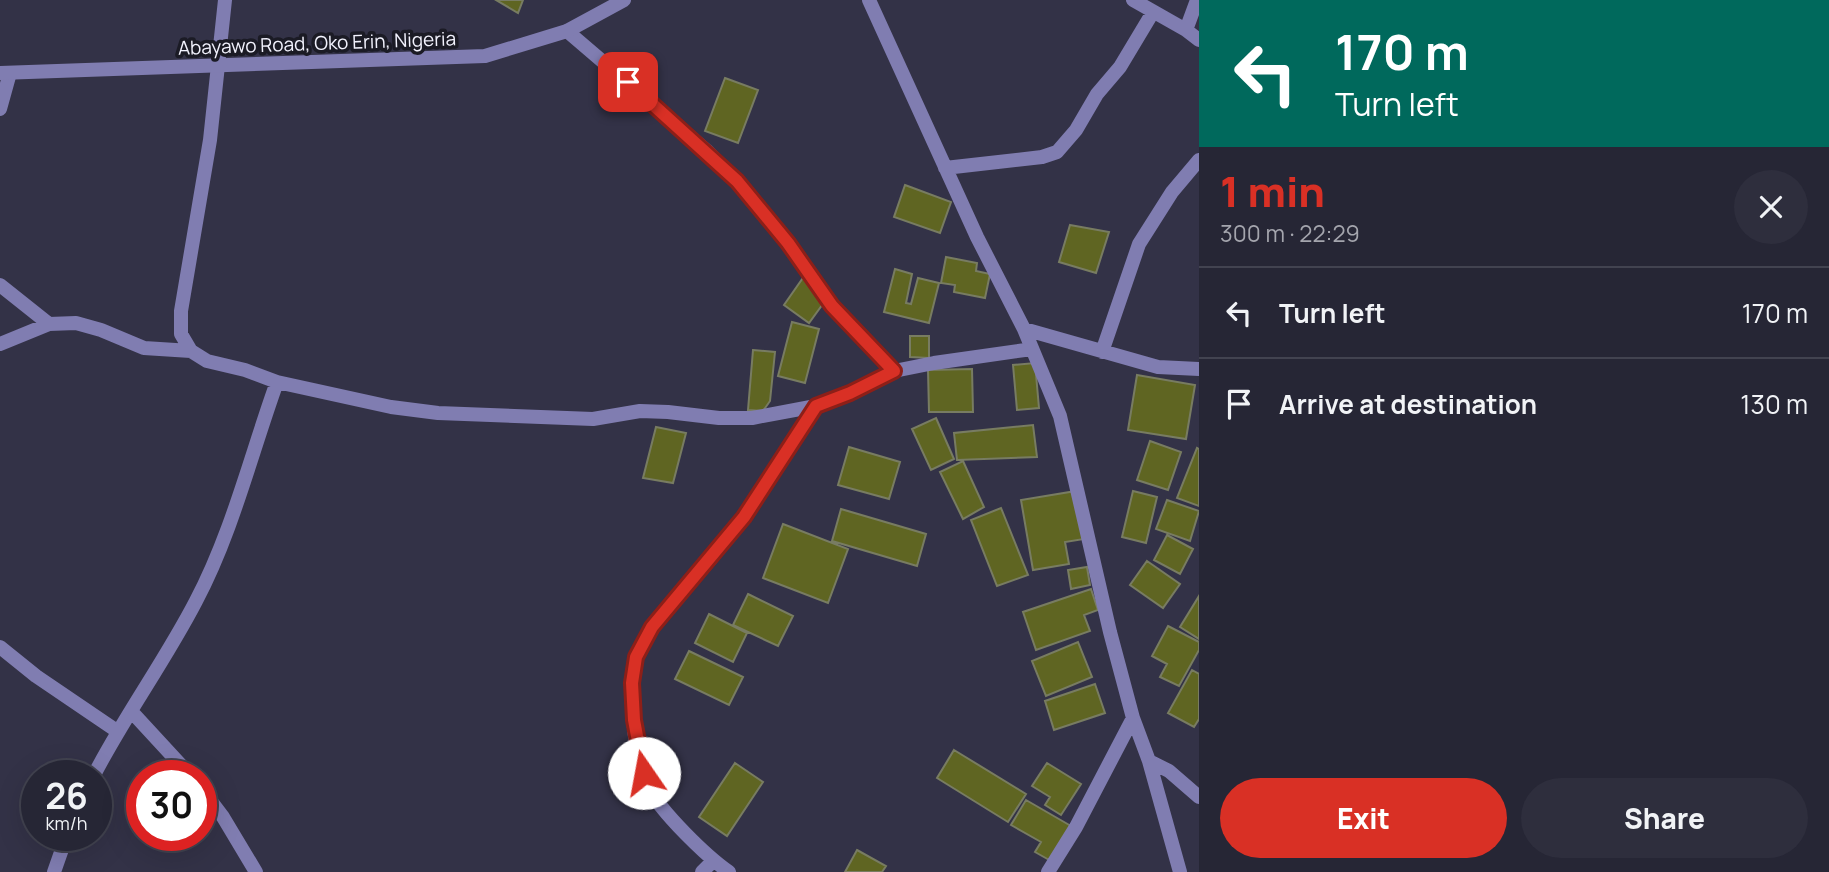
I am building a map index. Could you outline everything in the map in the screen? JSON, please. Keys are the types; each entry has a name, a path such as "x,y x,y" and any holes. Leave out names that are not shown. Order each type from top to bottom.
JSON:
{"street":[{"path":"225,0 210,140 181,311 181,334 191,351 207,361 255,372 277,382 391,407 438,413 593,419 640,411 752,418 816,406 894,371 1032,349"},
{"name":"Abayawo Road, Oko Erin, Nigeria","path":"5,73 485,56 567,31 624,0"},
{"path":"869,0 945,168 1024,329 1060,416 1110,632 1180,872"},
{"path":"1133,0 1199,40"},
{"path":"1186,30 1197,0"},
{"path":"945,168 1042,158 1058,152 1076,130 1097,94 1120,66 1153,12"},
{"path":"567,31 687,133 737,181 788,243 832,306 894,371"},
{"path":"0,109 5,73"},
{"path":"1101,352 1139,244 1172,192 1199,160"},
{"path":"0,285 49,324"},
{"path":"0,344 49,324 76,323 144,348 191,351"},
{"path":"1024,329 1158,367 1199,369"},
{"path":"102,760 197,600 219,548 277,382"},
{"path":"729,872 713,861 677,824 648,787 639,758 634,720 632,683 636,657 652,627 744,517 816,406"},
{"path":"0,647 36,676 117,731"},
{"path":"131,711 176,760"},
{"path":"1048,872 1076,827 1133,718"},
{"path":"1149,761 1170,771 1199,797"},
{"path":"217,809 256,872"},
{"path":"54,872 61,851"},
{"path":"702,872 713,861"}],"building":[{"path":"496,0 523,0 518,13"},
{"path":"725,78 758,90 738,143 705,131"},
{"path":"905,185 951,202 940,233 894,217"},
{"path":"1070,225 1109,232 1096,273 1059,262"},
{"path":"946,257 977,263 976,271 990,274 985,298 954,292 955,285 941,283"},
{"path":"895,269 912,274 906,303 911,304 918,278 939,283 929,323 884,312"},
{"path":"805,275 825,301 809,323 784,305"},
{"path":"792,322 819,329 805,383 778,376"},
{"path":"910,336 929,336 929,358 910,357"},
{"path":"753,350 775,352 770,401 763,411 748,410"},
{"path":"1035,363 1039,408 1017,410 1013,365"},
{"path":"972,369 973,412 929,412 928,370"},
{"path":"1137,375 1195,385 1186,439 1128,430"},
{"path":"936,418 954,459 931,470 912,429"},
{"path":"1033,425 1037,457 957,460 954,433"},
{"path":"656,427 686,433 673,483 643,478"},
{"path":"1150,441 1181,452 1168,490 1137,480"},
{"path":"849,447 900,462 889,499 838,485"},
{"path":"1197,448 1199,449 1199,506 1177,498"},
{"path":"963,461 984,507 963,519 940,472"},
{"path":"1076,491 1084,539 1065,542 1069,564 1033,570 1021,500"},
{"path":"1133,491 1157,497 1146,543 1122,537"},
{"path":"1167,500 1199,511 1190,541 1156,529"},
{"path":"1001,508 1028,575 997,586 971,520"},
{"path":"841,509 926,534 917,566 832,541"},
{"path":"783,524 848,549 828,603 763,578"},
{"path":"1167,535 1193,549 1180,574 1154,560"},
{"path":"1147,561 1180,584 1163,608 1130,585"},
{"path":"1087,567 1090,585 1071,589 1068,570"},
{"path":"1091,589 1098,610 1084,615 1090,631 1036,650 1023,612"},
{"path":"748,594 793,616 778,646 733,625"},
{"path":"1199,596 1199,639 1180,627"},
{"path":"709,614 747,633 733,662 695,643"},
{"path":"1168,626 1199,642 1199,650 1179,686 1160,677 1167,664 1152,656"},
{"path":"1078,642 1092,677 1046,696 1032,661"},
{"path":"689,651 743,677 729,705 675,679"},
{"path":"1192,670 1199,674 1199,719 1194,727 1168,713"},
{"path":"1095,684 1105,713 1054,730 1045,701"},
{"path":"954,750 1026,794 1008,822 937,778"},
{"path":"735,763 763,782 727,836 699,817"},
{"path":"1047,763 1081,784 1061,815 1045,805 1050,797 1032,786"},
{"path":"1026,800 1071,826 1051,861 1035,852 1041,842 1011,825"},
{"path":"857,850 886,866 882,872 845,872"}],"route":[{"path":"628,82 706,150 737,181 763,210 832,306 894,371 816,406 744,517 652,627 636,657 632,683 639,758 644,773"}]}
